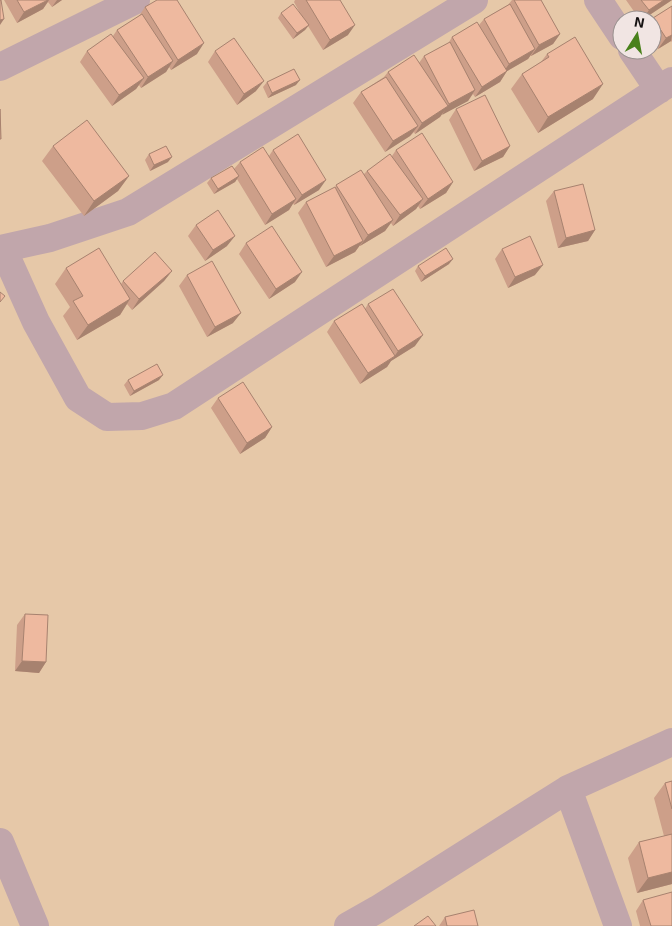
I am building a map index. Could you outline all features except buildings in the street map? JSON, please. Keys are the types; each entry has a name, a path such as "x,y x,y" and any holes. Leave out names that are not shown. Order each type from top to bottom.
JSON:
{"street":[{"path":"0,66 136,0"},
{"path":"474,0 128,212 50,238 1,249 36,322 78,398 107,417 142,416 174,406 665,86 641,60"},
{"path":"598,0 612,21"},
{"path":"348,926 568,789 672,742"},
{"path":"568,789 618,926"},
{"path":"0,842 35,926"}],"shaded area":[{"path":"0,0 672,0 672,926 0,926"}]}
